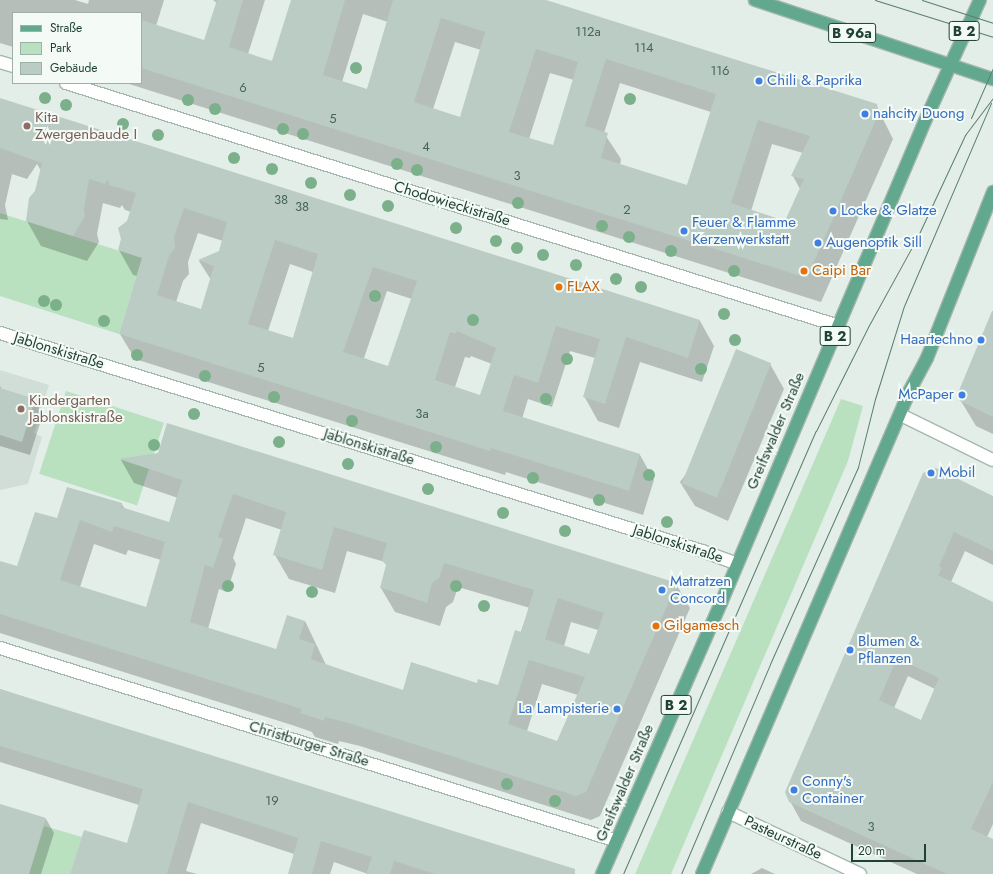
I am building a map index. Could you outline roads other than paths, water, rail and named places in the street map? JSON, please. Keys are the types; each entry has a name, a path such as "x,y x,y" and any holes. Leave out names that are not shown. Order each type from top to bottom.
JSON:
{"main road":[{"name":"B 96a","path":"754,0 900,49 951,63 993,79"},
{"name":"Greifswalder Straße","path":"602,874 737,564 951,63 980,0"},
{"path":"702,874 901,414 927,358 993,192"}],"street":[{"path":"0,62 12,66"},
{"name":"Chodowieckistraße","path":"69,84 839,326"},
{"name":"Jablonskistraße","path":"0,333 702,551 737,564"},
{"path":"901,414 993,460"},
{"name":"Christburger Straße","path":"0,648 617,841"},
{"name":"Pasteurstraße","path":"728,812 860,874"}],"tram line":[{"path":"875,0 993,37"},
{"path":"922,0 993,23"},
{"path":"971,118 993,68"},
{"path":"623,874 816,431 868,327 917,238 965,135 993,98"},
{"path":"681,874 770,664 858,467 875,399 904,306 991,103"}],"place":[{"name":"Chili & Paprika","path":"759,81"},
{"name":"nahcity Duong","path":"865,114"},
{"name":"Kita Zwergenbaude I","path":"27,126"},
{"name":"Locke & Glatze","path":"833,211"},
{"name":"Feuer & Flamme Kerzenwerkstatt","path":"684,231"},
{"name":"Augenoptik Sill","path":"818,243"},
{"name":"Caipi Bar","path":"804,271"},
{"name":"FLAX","path":"559,287"},
{"name":"Haartechno","path":"981,340"},
{"name":"McPaper","path":"962,395"},
{"name":"Kindergarten Jablonskistraße","path":"21,409"},
{"name":"Mobil","path":"931,473"},
{"name":"Matratzen Concord","path":"662,590"},
{"name":"Gilgamesch","path":"656,626"},
{"name":"Blumen & Pflanzen","path":"850,650"},
{"name":"La Lampisterie","path":"617,709"},
{"name":"Conny's Container","path":"794,790"}]}
